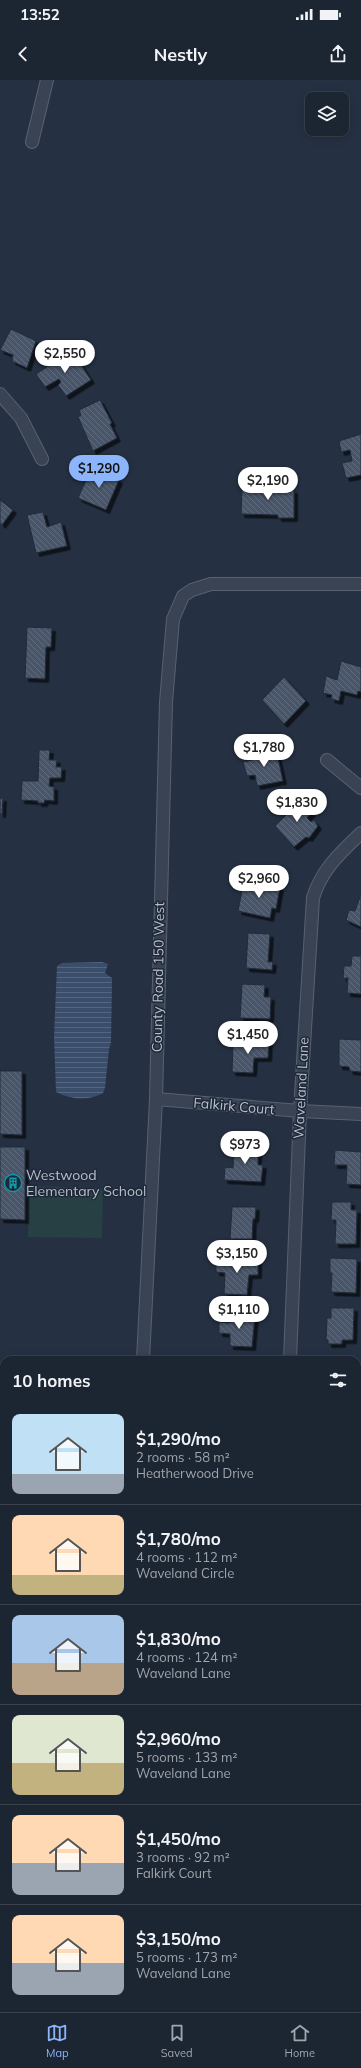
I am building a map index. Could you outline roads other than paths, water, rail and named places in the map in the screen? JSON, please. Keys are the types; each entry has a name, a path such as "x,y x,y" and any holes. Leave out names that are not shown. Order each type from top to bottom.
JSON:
{"street":[{"path":"32,142 47,80"},
{"path":"0,394 21,418 42,459"},
{"name":"County Road 150 West","path":"143,1356 156,1099 166,702 173,619 183,596 192,590 211,584 361,584"},
{"path":"327,760 361,788"},
{"name":"Waveland Lane","path":"290,1356 300,1111 312,898 329,864 361,833"},
{"name":"Falkirk Court","path":"156,1099 300,1111 361,1114"}],"water":[{"path":"102,962 108,964 105,973 112,978 111,1043 105,1088 103,1093 97,1096 85,1098 68,1097 56,1092 54,1037 57,966 62,963"}],"place":[{"name":"Westwood Elementary School","path":"13,1183"}]}
